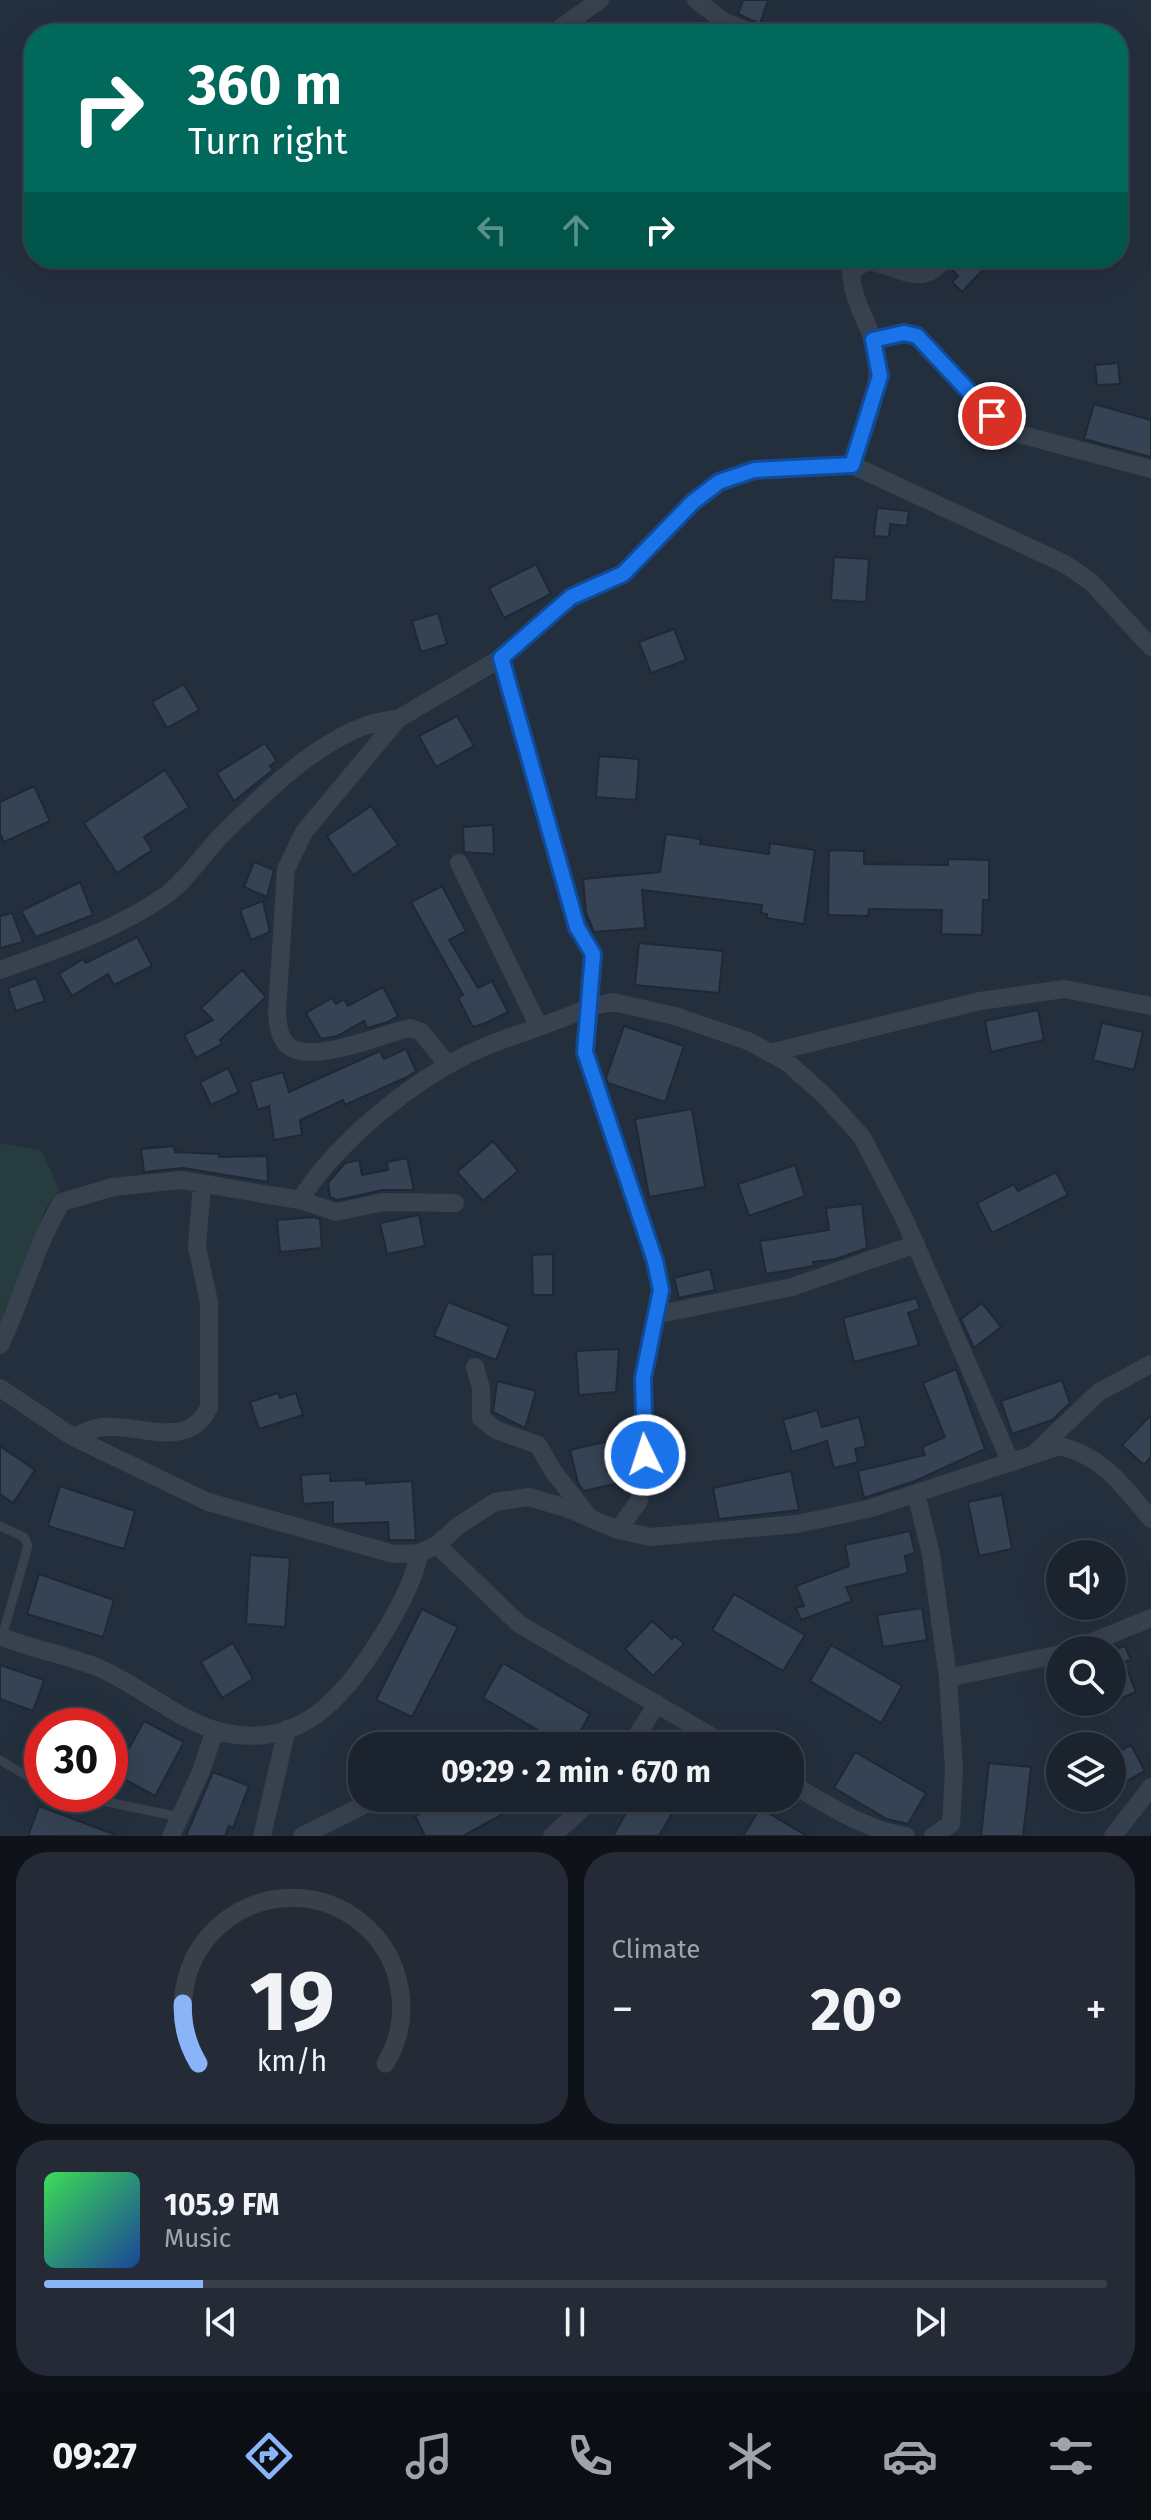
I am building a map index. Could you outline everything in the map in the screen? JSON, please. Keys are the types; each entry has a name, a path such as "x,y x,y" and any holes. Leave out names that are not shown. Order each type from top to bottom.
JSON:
{"street":[{"path":"566,24 600,0"},
{"path":"696,0 730,24"},
{"path":"852,465 880,376 873,340 851,284 853,268"},
{"path":"893,268 911,276 927,274 933,268"},
{"path":"873,340 904,333 917,336 992,416 1015,433 1151,469"},
{"path":"448,1065 421,1032 410,1028 340,1048 307,1053 289,1047 279,1032 277,1013 286,869 304,832 398,719 501,658 571,597 623,574 693,502 719,482 754,470 852,465 1065,564 1107,597 1151,647"},
{"path":"501,658 577,927 593,954 585,1052 655,1261 661,1290 643,1378 645,1455 639,1501 618,1530"},
{"path":"0,970 127,918 168,894 224,833 303,762 352,730 379,720 398,719"},
{"path":"459,863 539,1027"},
{"path":"770,1053 980,1001 1054,990 1089,992 1151,1006"},
{"path":"300,1200 317,1174 351,1138 448,1065 589,1007 613,1002 675,1016 748,1041 787,1062 825,1096 862,1137 916,1244 1011,1463"},
{"path":"0,1345 21,1302 43,1232 62,1202 113,1187 181,1180 300,1200 336,1212 383,1202 455,1203"},
{"path":"73,1437 106,1426 181,1432 194,1429 203,1421 209,1407 209,1332 206,1277 197,1247 202,1184"},
{"path":"655,1315 792,1287 916,1244"},
{"path":"1033,1455 1099,1392 1151,1364"},
{"path":"475,1367 481,1388 481,1418 496,1430 538,1445 553,1471 590,1518"},
{"path":"0,1388 73,1437 208,1502 394,1554 429,1549 519,1624 704,1732"},
{"path":"1,1637 99,1668 215,1730 264,1735 287,1729 327,1709 356,1678 411,1588 429,1549 495,1502 529,1497 618,1530 651,1537 797,1524 916,1494 1060,1446 1080,1451 1106,1466 1151,1519"},
{"path":"916,1494 931,1554 948,1678 954,1810 951,1824 933,1836"},
{"path":"1107,1636 1151,1618"},
{"path":"948,1678 1046,1657"},
{"path":"639,1732 657,1704"},
{"path":"262,1836 287,1729"},
{"path":"171,1836 215,1730"},
{"path":"1113,1836 1151,1787"},
{"path":"804,1791 830,1806 897,1835"},
{"path":"302,1836 350,1812"},
{"path":"552,1836 579,1812"}],"lane":[{"path":"0,1526 24,1537 28,1546 1,1637"},
{"path":"0,1760 24,1774"},
{"path":"128,1806 180,1817"}],"green space":[{"path":"0,1143 42,1151 59,1190 46,1208 0,1322"}],"building":[{"path":"743,0 768,0 760,24 738,14"},
{"path":"951,268 985,268 962,292 952,282 958,276"},
{"path":"1118,363 1120,384 1097,385 1095,365"},
{"path":"1094,404 1151,420 1151,457 1084,439"},
{"path":"877,508 909,511 907,526 890,524 889,537 874,536"},
{"path":"834,557 869,559 866,602 831,600"},
{"path":"536,564 551,594 504,618 489,588"},
{"path":"438,613 447,644 421,652 412,621"},
{"path":"674,629 686,660 651,673 639,642"},
{"path":"184,684 199,710 167,728 152,702"},
{"path":"457,716 474,746 436,767 419,736"},
{"path":"265,743 277,761 270,766 273,770 234,801 217,773"},
{"path":"599,756 639,759 636,800 596,797"},
{"path":"165,770 189,807 144,837 152,850 117,873 84,823"},
{"path":"34,786 50,821 4,842 0,834 0,802"},
{"path":"371,806 398,845 353,875 327,836"},
{"path":"493,825 494,854 464,852 463,827"},
{"path":"666,834 701,839 700,844 769,854 770,843 815,850 804,924 767,918 767,914 761,913 762,905 642,890 645,928 594,932 586,913 583,879 660,872"},
{"path":"829,850 864,851 864,864 948,865 948,859 989,860 989,900 983,900 982,935 941,934 942,910 869,909 868,916 828,915"},
{"path":"254,862 274,870 267,897 244,887"},
{"path":"80,882 93,915 36,937 21,911"},
{"path":"442,886 466,931 449,940 478,988 492,981 508,1012 473,1027 458,998 463,995 411,902"},
{"path":"263,901 270,932 251,940 240,910"},
{"path":"12,913 23,942 0,948 0,916"},
{"path":"137,937 152,966 114,985 108,974 72,996 59,974 83,959 86,963"},
{"path":"639,943 723,951 719,993 635,985"},
{"path":"242,970 266,997 220,1040 222,1044 196,1058 184,1035 213,1020 201,1008"},
{"path":"36,978 45,1001 16,1011 8,988"},
{"path":"383,987 398,1016 388,1022 367,1028 364,1021 337,1036 321,1039 306,1013 332,998 336,1004 344,999 348,1006"},
{"path":"1038,1010 1044,1040 991,1052 985,1021"},
{"path":"1102,1023 1143,1032 1134,1070 1093,1060"},
{"path":"624,1026 684,1046 665,1102 608,1083 606,1078"},
{"path":"406,1049 416,1071 345,1105 343,1100 300,1120 302,1135 274,1140 269,1106 258,1110 250,1082 283,1072 289,1092 380,1051 384,1059"},
{"path":"228,1068 239,1092 211,1105 200,1082"},
{"path":"692,1109 705,1187 649,1197 635,1119"},
{"path":"493,1141 518,1171 483,1201 457,1172"},
{"path":"174,1146 175,1152 219,1154 219,1157 267,1156 268,1182 183,1168 144,1172 141,1149"},
{"path":"407,1158 414,1190 383,1190 337,1200 330,1197 328,1183 345,1163 359,1160 362,1175 388,1170 387,1162"},
{"path":"795,1165 805,1196 749,1216 738,1184"},
{"path":"1056,1172 1068,1195 992,1233 977,1203 1014,1184 1018,1191"},
{"path":"862,1204 867,1248 836,1259 813,1262 814,1266 766,1274 760,1241 829,1230 826,1208"},
{"path":"419,1215 425,1246 387,1254 380,1223"},
{"path":"320,1219 322,1248 280,1252 277,1220"},
{"path":"553,1254 553,1295 533,1295 532,1255"},
{"path":"710,1269 715,1290 679,1298 674,1278"},
{"path":"916,1298 920,1309 908,1313 919,1345 854,1362 843,1318"},
{"path":"448,1302 509,1326 496,1360 434,1336"},
{"path":"982,1303 1001,1327 974,1348 961,1319"},
{"path":"619,1349 616,1392 579,1395 576,1351"},
{"path":"956,1369 985,1449 915,1481 864,1498 858,1471 925,1455 922,1447 945,1437 923,1383"},
{"path":"1062,1380 1070,1403 1052,1420 1012,1434 1001,1401"},
{"path":"497,1381 536,1391 525,1428 493,1412"},
{"path":"278,1393 280,1398 296,1393 303,1415 259,1429 250,1402"},
{"path":"817,1410 822,1427 859,1417 866,1446 855,1449 858,1462 834,1468 827,1441 792,1452 783,1420"},
{"path":"1151,1415 1151,1457 1144,1465 1122,1445"},
{"path":"613,1440 623,1482 584,1491 578,1483 570,1450"},
{"path":"0,1446 35,1470 13,1503 0,1494"},
{"path":"791,1471 799,1510 719,1519 713,1488"},
{"path":"330,1473 330,1481 366,1480 366,1484 412,1481 416,1540 389,1540 388,1522 333,1524 333,1502 303,1504 301,1475"},
{"path":"60,1486 135,1511 124,1549 48,1526"},
{"path":"1002,1495 1012,1549 979,1556 968,1502"},
{"path":"910,1531 915,1553 905,1556 908,1573 846,1587 852,1601 801,1620 796,1608 804,1606 796,1586 849,1566 845,1545"},
{"path":"250,1555 290,1558 285,1627 246,1624"},
{"path":"39,1574 114,1600 103,1637 27,1614"},
{"path":"734,1594 805,1635 783,1671 712,1630"},
{"path":"922,1608 927,1640 883,1647 877,1615"},
{"path":"422,1609 458,1627 412,1717 376,1700"},
{"path":"652,1621 672,1639 675,1636 684,1644 653,1676 625,1649"},
{"path":"233,1643 253,1679 222,1698 201,1662"},
{"path":"831,1645 902,1686 881,1723 810,1681"},
{"path":"503,1663 590,1714 580,1732 541,1732 483,1698"},
{"path":"0,1665 44,1680 34,1708 0,1699"},
{"path":"1126,1667 1136,1692 1126,1696"},
{"path":"144,1721 184,1742 155,1796 128,1781 128,1750"},
{"path":"1131,1745 1145,1771 1126,1781 1126,1748"},
{"path":"855,1752 926,1793 908,1824 887,1819 834,1788"},
{"path":"989,1763 1031,1767 1023,1836 981,1836"},
{"path":"213,1772 249,1786 233,1828 229,1826 225,1836 186,1836"},
{"path":"37,1812 55,1812 116,1835 115,1836 28,1836"},
{"path":"422,1812 507,1812 463,1836 425,1836 415,1816"},
{"path":"626,1812 673,1812 659,1836 613,1836"},
{"path":"758,1812 767,1812 807,1836 743,1836"}],"route":[{"path":"645,1455 641,1403 643,1378 661,1290 655,1261 585,1052 593,954 577,927 501,658 571,597 623,574 693,502 719,482 754,470 852,465 880,376 873,340 904,333 917,336 992,416"}]}
